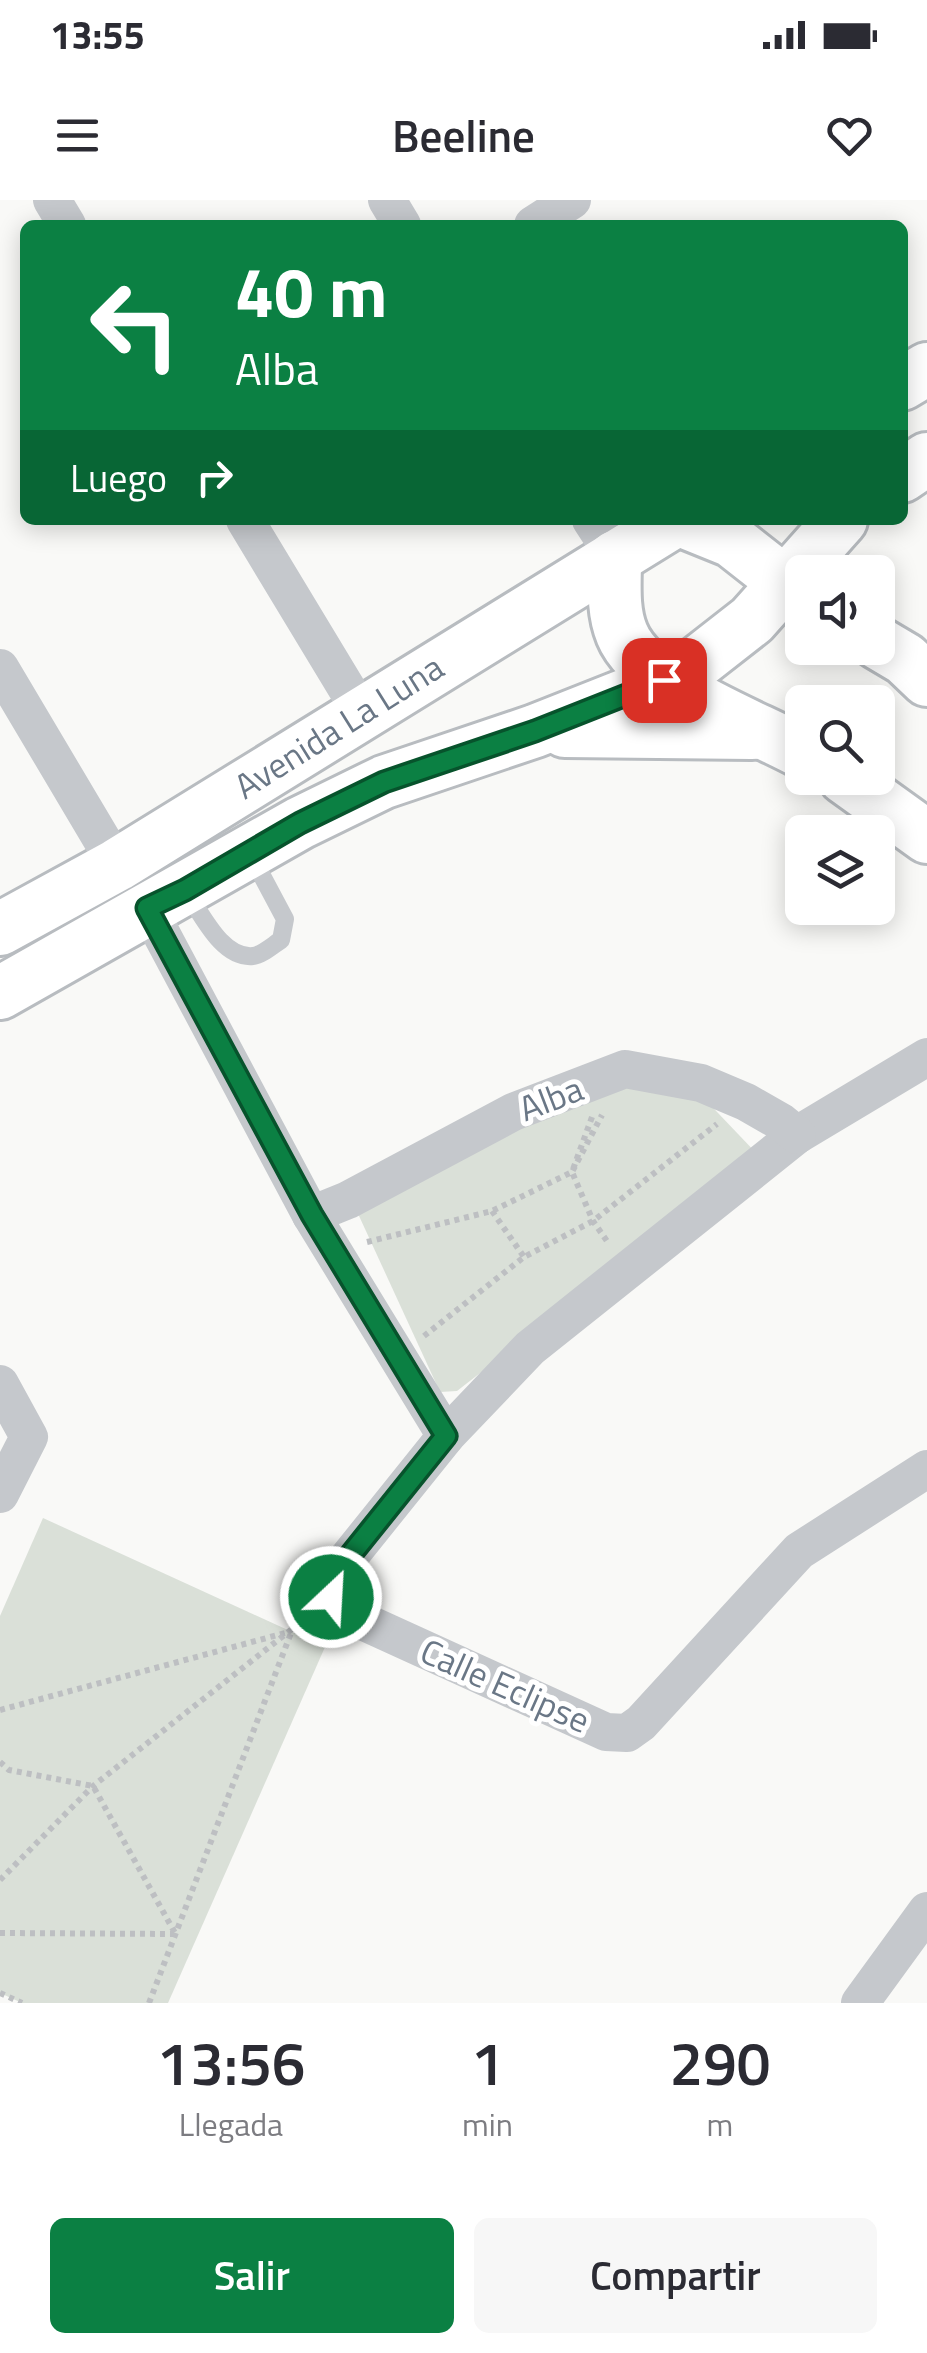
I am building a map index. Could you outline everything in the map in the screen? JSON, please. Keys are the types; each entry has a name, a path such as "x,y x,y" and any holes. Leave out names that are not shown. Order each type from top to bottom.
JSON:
{"main road":[{"name":"Avenida La Luna","path":"0,930 117,865 361,712 603,538 657,525"},
{"path":"691,525 732,541 799,555"},
{"path":"603,538 622,635 636,658 664,680 785,742"},
{"name":"Avenida La Luna","path":"0,992 300,823 384,782 535,731 664,680 712,654 785,589"},
{"path":"895,654 927,680"},
{"path":"535,731 785,743"},
{"path":"869,795 927,837"}],"street":[{"path":"542,220 572,200"},
{"path":"248,525 361,712"},
{"path":"0,668 117,865"},
{"path":"166,899 312,1215 446,1436"},
{"name":"Calle Eclipse","path":"927,1057 797,1135 530,1348 446,1436 332,1578 331,1597 338,1610 606,1732 628,1732 799,1550 927,1469"},
{"name":"Alba","path":"312,1215 348,1200 513,1112 616,1073 702,1083 746,1102 797,1135"},
{"path":"0,1384 29,1437 0,1494"},
{"path":"860,2003 927,1911"}],"lane":[{"path":"166,899 233,953 255,956 281,940 286,919 249,852"}],"path":[{"path":"367,1242 492,1211 572,1172 616,1073"},
{"path":"616,1073 572,1172 593,1222 627,1270"},
{"path":"416,1343 524,1258 593,1222 746,1102"},
{"path":"348,1200 376,1259"},
{"path":"492,1211 524,1258"},
{"path":"0,1710 291,1632"},
{"path":"0,1880 93,1786 291,1632"},
{"path":"149,2003 291,1632"},
{"path":"149,2003 291,1632"},
{"path":"0,1762 9,1770 93,1786"},
{"path":"93,1786 175,1934"},
{"path":"0,1933 175,1934"},
{"path":"0,1994 22,2003"}],"shaded area":[{"path":"625,1076 698,1092 759,1156 457,1391 440,1392 354,1205"},
{"path":"43,1518 325,1647 168,2003 22,2003 0,1993 0,1616"}],"route":[{"path":"331,1597 332,1578 446,1436 312,1215 147,908 300,823 384,782 535,731 664,680"}]}
